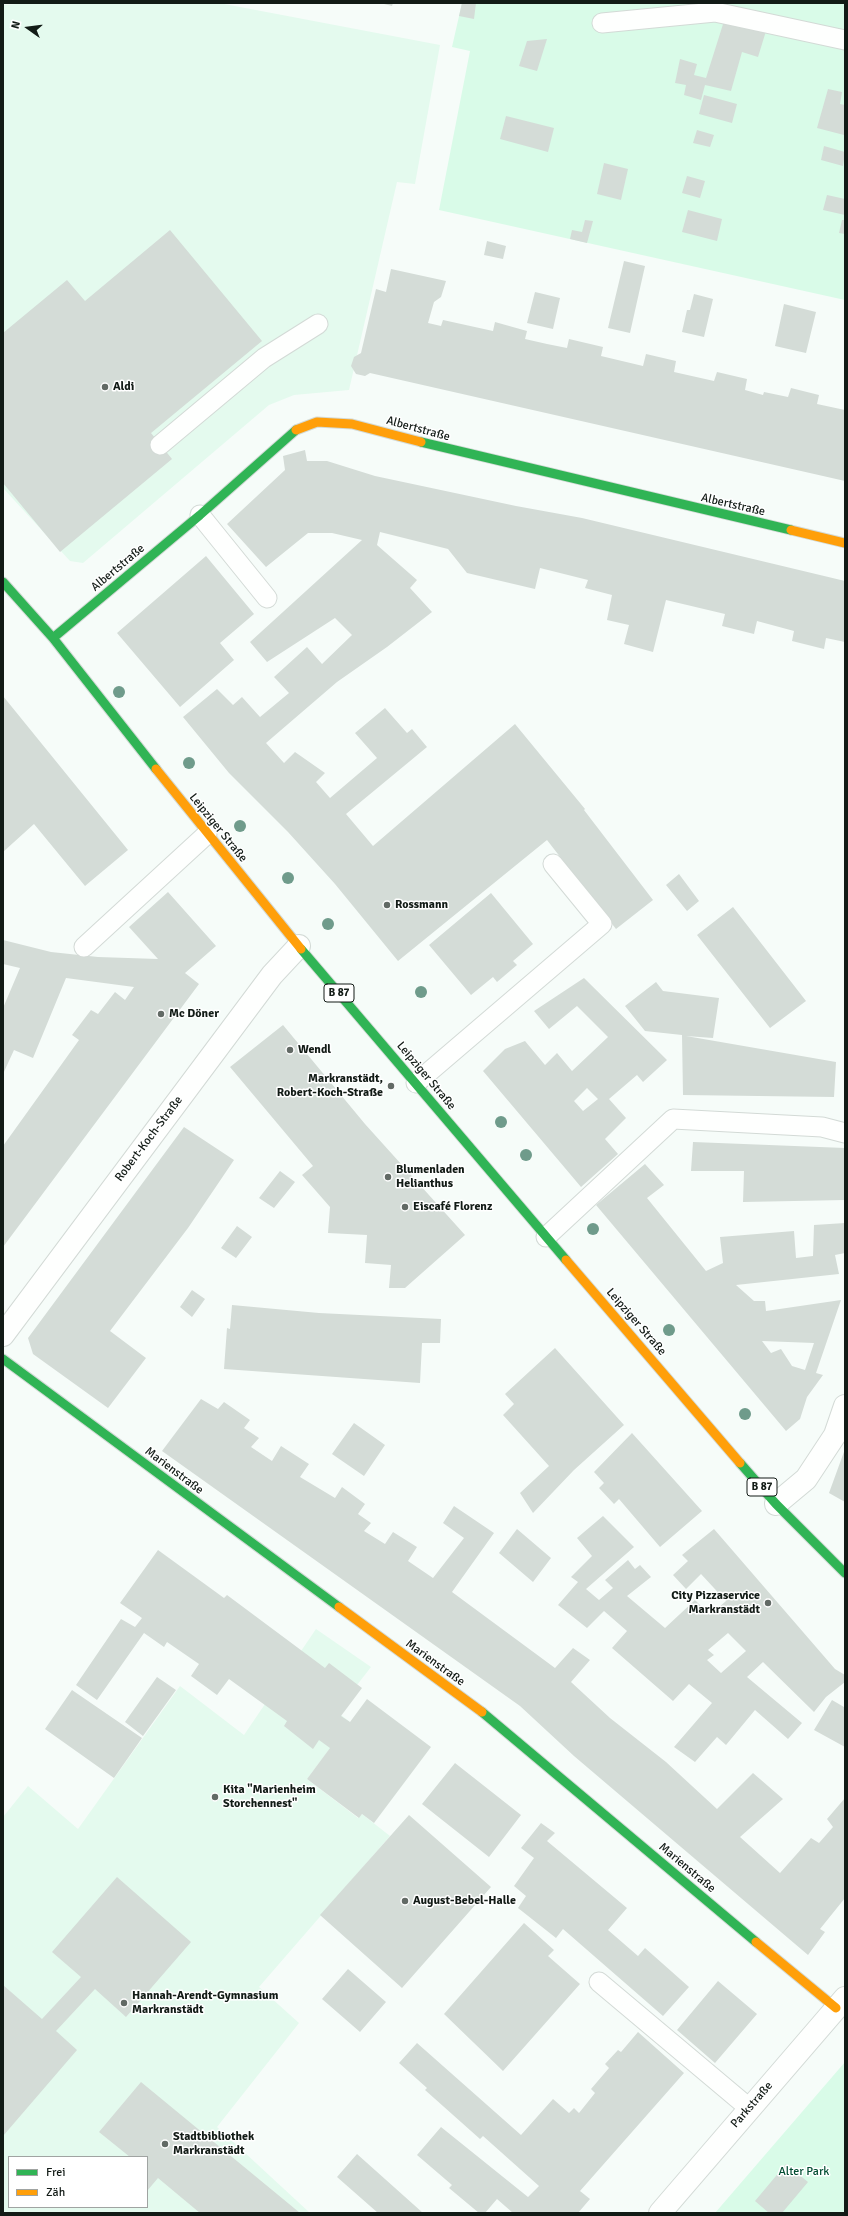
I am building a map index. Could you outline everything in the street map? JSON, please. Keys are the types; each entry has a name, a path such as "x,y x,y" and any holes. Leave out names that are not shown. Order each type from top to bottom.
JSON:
{"street":[{"name":"Albertstraße","path":"54,638 200,515 295,430 317,422 352,424 481,458 845,543"},
{"name":"Leipziger Straße","path":"3,582 54,638 207,834 299,946 546,1238 776,1504 845,1573"},
{"name":"Robert-Koch-Straße","path":"3,1335 267,981 299,946"},
{"name":"Marienstraße","path":"3,1359 474,1706 841,2003"},
{"path":"776,1504 806,1479 835,1435 845,1406"},
{"name":"Parkstraße","path":"660,2213 841,2003"}],"lane":[{"path":"602,24 715,12 845,40"},
{"path":"160,445 264,358 318,324"},
{"path":"200,515 267,598"},
{"path":"84,947 207,834"},
{"path":"416,1083 602,924 554,864"},
{"path":"546,1238 673,1119 822,1127 845,1133"},
{"path":"599,1982 750,2108"}],"shaded area":[{"path":"30,3 219,3 440,45 415,184 397,182 349,390 294,395 269,405 83,563 70,561 3,488 3,5"},
{"path":"316,1629 371,1667 357,1685 341,1715 350,1722 307,1779 358,1818 362,1814 390,1836 259,1987 299,2023 217,2127 310,2213 3,2213 3,1817 28,1786 78,1829 180,1686 244,1735"}],"green space":[{"path":"462,3 845,3 845,300 439,210 470,51 452,47"},
{"name":"Alter Park","path":"845,2062 845,2213 715,2213"}],"building":[{"path":"380,3 393,3 392,6"},
{"path":"462,3 476,3 474,19 459,16"},
{"path":"724,21 766,31 758,57 742,52 731,91 705,85 701,100 684,95 686,85 675,83 680,59 697,64 694,75 706,78"},
{"path":"547,39 537,71 519,66 527,41"},
{"path":"828,89 842,92 840,104 845,105 844,135 817,128"},
{"path":"704,95 737,104 732,123 699,114"},
{"path":"506,116 554,128 548,152 500,139"},
{"path":"697,130 714,135 710,147 693,143"},
{"path":"824,146 845,152 843,166 821,160"},
{"path":"604,163 628,169 621,200 597,194"},
{"path":"687,176 705,181 700,198 682,193"},
{"path":"827,195 845,199 845,215 823,210"},
{"path":"688,210 722,219 717,241 682,232"},
{"path":"585,220 593,221 587,243 570,239 572,230 582,232"},
{"path":"842,220 845,220 845,234 839,233"},
{"name":"Aldi","path":"170,230 262,341 151,433 172,459 60,552 3,483 3,333 67,280 85,301"},
{"path":"487,241 506,246 503,259 484,255"},
{"path":"624,261 645,266 630,333 608,328"},
{"path":"391,269 446,281 441,297 434,302 428,323 441,326 443,320 493,331 495,322 527,331 525,339 567,348 569,339 603,347 601,356 643,366 646,354 676,361 674,372 714,381 717,372 747,379 745,390 763,395 764,392 788,397 791,388 819,395 817,404 845,410 845,481 370,373 365,376 356,374 351,366 354,357 361,353 376,289 386,292"},
{"path":"535,292 560,298 553,329 527,323"},
{"path":"694,294 713,299 704,337 682,332 687,310 690,310"},
{"path":"784,304 816,312 806,353 775,346"},
{"path":"305,450 307,461 327,461 375,476 516,506 582,518 845,581 845,642 826,638 824,649 792,641 794,631 757,621 754,634 722,626 725,614 666,600 653,652 624,644 629,625 607,620 612,595 585,588 588,580 540,568 535,589 467,573 448,549 380,532 377,545 417,580 410,588 432,612 387,647 337,682 266,743 284,763 295,752 325,773 316,782 330,798 377,758 355,733 385,708 407,733 412,729 427,747 346,814 373,846 515,724 585,809 584,810 653,900 616,929 547,840 398,961 335,884 288,832 229,773 183,717 217,689 233,705 242,697 260,717 289,693 274,677 307,647 322,664 352,635 335,618 267,662 250,642 362,540 332,533 308,533 266,567 227,524 285,470 283,456"},
{"path":"206,556 254,614 220,643 234,660 180,707 117,633"},
{"path":"3,696 128,850 85,886 34,824 3,852"},
{"path":"679,874 699,901 687,911 666,885"},
{"path":"168,892 216,946 185,973 199,984 3,1247 3,1146 79,1040 72,1035 91,1010 98,1014 115,992 125,1000 134,987 66,978 33,1058 14,1050 3,1074 3,1008 20,968 3,964 3,940 51,952 98,957 158,959 129,927"},
{"path":"491,893 533,944 513,961 517,965 497,982 493,977 471,995 429,945"},
{"path":"733,907 806,1001 770,1028 697,935"},
{"path":"584,978 667,1060 643,1082 637,1075 609,1099 626,1118 605,1139 618,1154 581,1187 483,1071 505,1049 525,1041 545,1065 557,1053 572,1071 608,1037 577,1006 549,1029 534,1011","holes":["587,1088 598,1099 583,1111 574,1101"]},
{"path":"656,982 663,991 719,998 713,1038 686,1036 836,1062 834,1097 683,1095 682,1035 645,1031 625,1006"},
{"path":"283,1025 365,1124 465,1235 405,1288 389,1288 391,1265 365,1263 367,1235 328,1233 330,1207 302,1175 313,1166 230,1067"},
{"path":"184,1127 234,1160 188,1228 110,1331 146,1358 108,1408 33,1354 28,1338"},
{"path":"693,1142 845,1148 845,1200 743,1202 744,1171 691,1171"},
{"path":"645,1164 664,1185 647,1198 706,1271 723,1263 720,1237 794,1231 796,1258 813,1256 814,1225 845,1223 845,1253 835,1255 839,1274 736,1285 754,1301 765,1301 766,1311 841,1300 816,1373 823,1375 807,1397 800,1419 786,1431 596,1205","holes":["762,1341 814,1343 805,1370 792,1366 781,1349 771,1353"]},
{"path":"280,1171 295,1182 274,1208 259,1198"},
{"path":"237,1226 252,1237 236,1258 221,1248"},
{"path":"192,1290 205,1299 192,1317 180,1307"},
{"path":"232,1305 319,1313 441,1319 440,1343 422,1343 420,1383 224,1369 227,1328 230,1329"},
{"path":"555,1348 624,1425 574,1470 533,1513 520,1493 549,1466 503,1415 514,1404 505,1394"},
{"path":"201,1399 218,1409 224,1402 250,1420 244,1428 259,1438 251,1447 272,1461 281,1446 309,1464 300,1477 335,1498 342,1487 365,1504 358,1514 371,1523 364,1531 385,1544 393,1532 417,1547 408,1561 433,1578 464,1538 443,1523 454,1506 494,1533 452,1592 555,1668 573,1648 590,1660 571,1682 610,1718 666,1762 717,1809 753,1773 783,1799 740,1837 780,1873 811,1838 819,1843 833,1827 827,1819 845,1798 845,1898 820,1929 825,1932 808,1955 574,1756 520,1706 162,1451"},
{"path":"354,1423 385,1445 364,1476 332,1454"},
{"path":"632,1433 702,1511 660,1547 619,1499 614,1504 599,1488 604,1483 594,1472"},
{"path":"845,1449 845,1502 829,1493"},
{"path":"603,1516 634,1547 586,1589 599,1600 613,1588 605,1580 628,1560 635,1569 640,1565 651,1577 627,1596 665,1628 695,1600 710,1615 726,1601 701,1574 686,1589 673,1575 688,1561 682,1555 714,1529 835,1669 845,1675 845,1682 826,1697 814,1712 763,1662 747,1677 802,1723 788,1739 755,1710 726,1745 717,1737 695,1762 674,1747 712,1703 689,1684 673,1701 612,1648 627,1631 604,1611 587,1628 558,1605 578,1582 571,1577 592,1556 577,1538","holes":["728,1633 746,1651 721,1673 707,1660 714,1655 708,1650"]},
{"path":"517,1529 551,1558 533,1582 499,1553"},
{"path":"158,1550 224,1598 227,1595 325,1668 329,1663 362,1688 341,1716 350,1722 367,1699 431,1747 374,1823 362,1814 359,1818 307,1779 330,1748 319,1740 313,1749 284,1726 287,1721 229,1679 217,1695 191,1676 199,1664 167,1642 164,1647 144,1633 97,1700 76,1685 121,1619 135,1627 142,1618 120,1603"},
{"path":"157,1677 176,1690 143,1736 125,1722"},
{"path":"72,1690 142,1738 114,1778 45,1729"},
{"path":"832,1700 844,1707 845,1705 845,1747 814,1730"},
{"path":"455,1763 521,1815 489,1857 422,1804"},
{"name":"August-Bebel-Halle","path":"409,1815 491,1887 402,1988 320,1915"},
{"path":"541,1823 555,1833 547,1841 627,1908 608,1930 638,1956 645,1948 689,1987 663,2016 563,1929 556,1938 518,1908 526,1896 514,1886 534,1858 521,1848"},
{"name":"Hannah-Arendt-Gymnasium Markranstädt","path":"117,1877 191,1942 126,2017 95,1989 56,2031 77,2050 3,2136 3,1985 42,2019 81,1977 52,1952"},
{"path":"524,1923 554,1950 548,1956 580,1984 503,2071 444,2014"},
{"path":"348,1969 386,2002 360,2032 322,1999"},
{"path":"718,1981 757,2014 715,2063 677,2030"},
{"path":"638,2032 684,2073 580,2191 590,2199 578,2213 513,2213 497,2199 485,2213 479,2213 449,2188 452,2185 417,2155 441,2127 528,2197 539,2186 483,2136 480,2139 425,2090 427,2088 399,2063 417,2043 521,2135 553,2099 569,2113 574,2108 579,2113 595,2093 591,2089 609,2068 605,2064 618,2050 621,2052"},
{"name":"Stadtbibliothek Markranstädt","path":"141,2082 300,2213 200,2213 158,2178 148,2190 148,2156 129,2156 99,2132"},
{"path":"357,2154 423,2213 378,2213 337,2177"},
{"path":"786,2164 808,2182 782,2213 769,2213 755,2201"}],"traffic: fast":[{"path":"53,638 200,515 296,430"},
{"path":"421,442 791,530"},
{"path":"3,582 53,638 156,769"},
{"path":"301,949 566,1260"},
{"path":"3,1359 339,1607"},
{"path":"740,1463 776,1504 845,1573"},
{"path":"482,1712 756,1942"}],"traffic: slow":[{"path":"296,430 317,422 352,424 421,442"},
{"path":"791,530 845,543"},
{"path":"156,769 301,949"},
{"path":"566,1260 740,1463"},
{"path":"339,1607 482,1712"},
{"path":"756,1942 836,2008"}],"place":[{"name":"Aldi","path":"105,387"},
{"name":"Rossmann","path":"387,905"},
{"name":"Mc Döner","path":"161,1014"},
{"name":"Wendl","path":"290,1050"},
{"name":"Markranstädt, Robert-Koch-Straße","path":"391,1086"},
{"name":"Blumenladen Helianthus","path":"388,1177"},
{"name":"Eiscafé Florenz","path":"405,1207"},
{"name":"City Pizzaservice Markranstädt","path":"768,1603"},
{"name":"Kita \"Marienheim Storchennest\"","path":"215,1797"},
{"name":"August-Bebel-Halle","path":"405,1901"},
{"name":"Hannah-Arendt-Gymnasium Markranstädt","path":"124,2003"},
{"name":"Stadtbibliothek Markranstädt","path":"165,2144"}]}
